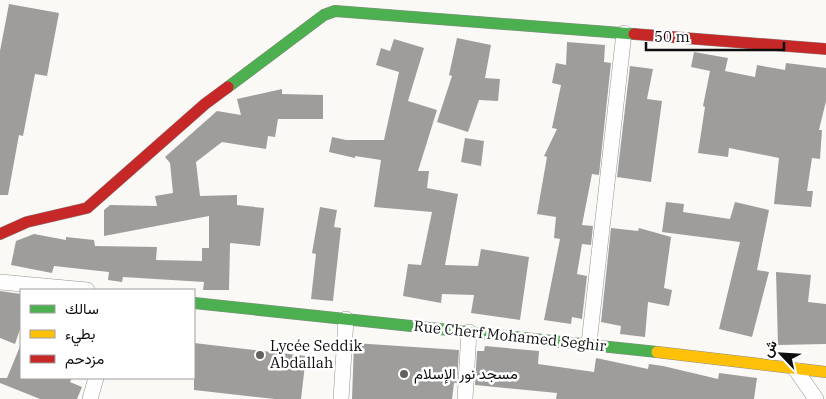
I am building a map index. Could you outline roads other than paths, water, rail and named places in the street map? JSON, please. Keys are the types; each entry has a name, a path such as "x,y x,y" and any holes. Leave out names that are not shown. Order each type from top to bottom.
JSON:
{"street":[{"path":"0,234 27,222 87,208 205,104 324,14 335,11 826,50"},
{"path":"589,343 624,33"},
{"path":"0,282 76,289"},
{"name":"Rue Cherf Mohamed Seghir","path":"195,302 589,343 796,370 826,372"},
{"path":"341,399 346,319"},
{"path":"465,399 469,332"},
{"path":"796,370 816,399"},
{"path":"90,399 96,379"}],"place":[{"name":"Lycée Seddik Abdallah","path":"260,355"},
{"name":"مسجد نور الإسلام","path":"404,374"}]}
